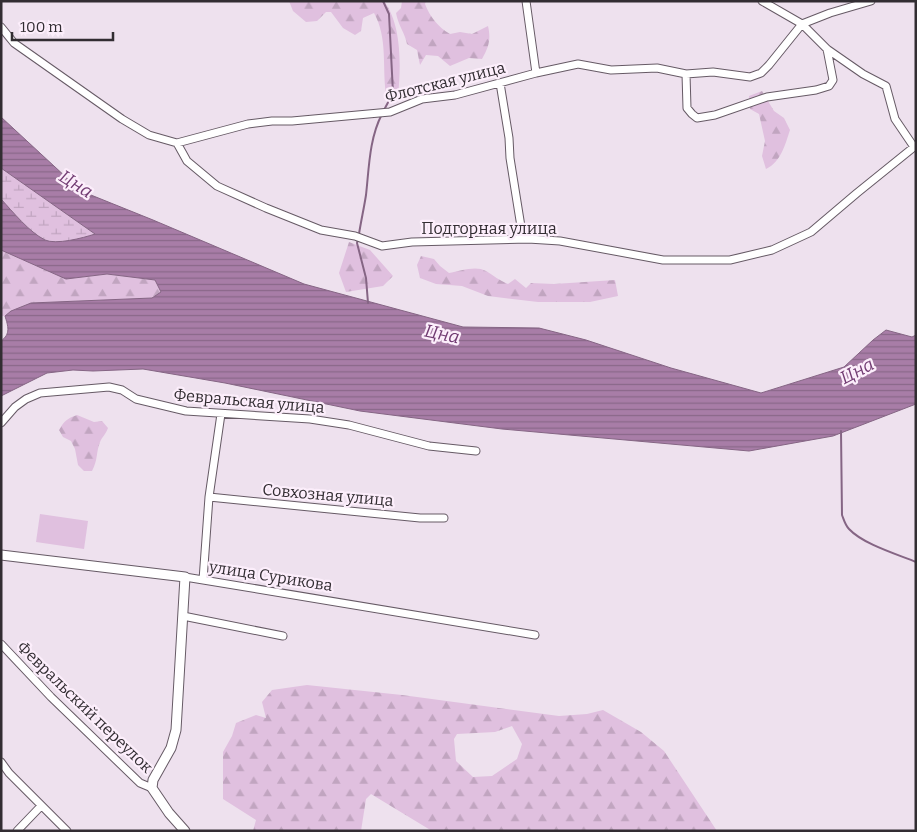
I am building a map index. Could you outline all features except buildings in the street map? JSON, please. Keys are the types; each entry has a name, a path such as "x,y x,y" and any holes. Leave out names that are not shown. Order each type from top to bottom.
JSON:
{"street":[{"path":"526,1 536,73"},
{"path":"686,74 687,108 697,118 714,116 767,97 816,90 829,86 833,80 828,49 802,24 762,1"},
{"path":"802,24 830,13 871,1"},
{"name":"Флотская улица","path":"177,143 248,124 388,112 422,100 456,95 536,73 578,64 611,70 657,68 686,74 713,72 750,77 761,73 802,24"},
{"path":"1,27 14,43 122,119 149,135 177,143"},
{"name":"Подгорная улица","path":"177,143 187,161 217,186 321,230 355,236 382,246 412,242 523,239 560,241 663,260 730,260 772,250 811,232 914,147 895,119 886,86 863,74 828,49"},
{"path":"500,83 523,239"},
{"name":"Февральская улица","path":"1,423 15,407 26,399 40,393 109,387 122,390 136,399 158,406 186,411 310,419 349,424 429,446 476,452"},
{"path":"203,580 209,497 222,414"},
{"name":"Совхозная улица","path":"209,497 420,518 444,518"},
{"name":"улица Сурикова","path":"1,555 185,577 535,635"},
{"path":"185,577 176,730 171,748 153,780 152,788 169,813 185,831"},
{"path":"183,616 283,636"},
{"name":"Февральский переулок","path":"1,644 64,710 140,783 152,788"},
{"path":"1,762 9,773 67,831"},
{"path":"17,831 41,806"}],"green space":[{"path":"289,1 384,1 394,22 399,47 400,72 398,96 386,94 383,42 374,13 363,18 361,31 355,35 343,28 331,12 326,12 317,21 306,22 293,11"},
{"path":"402,1 426,1 425,4 429,13 438,25 450,34 460,32 472,34 488,26 489,43 482,59 469,58 450,66 438,56 426,55 420,65 417,50 407,44 397,17 396,13 401,8"},
{"path":"762,91 774,111 784,118 790,130 779,158 766,169 762,156 765,141 759,114 750,109 749,96"},
{"path":"1,168 95,234 70,241 56,242 50,242 39,237 1,199"},
{"path":"349,242 370,250 393,276 383,286 346,292 339,273"},
{"path":"1,250 66,279 107,274 155,280 161,292 152,298 31,303 11,311 5,316 1,316"},
{"path":"421,256 434,259 449,273 478,268 508,284 515,279 526,288 531,283 554,284 615,280 618,296 590,302 538,302 488,296 462,286 436,284 420,278 417,265"},
{"path":"77,415 94,422 102,421 108,428 100,442 92,471 84,471 78,465 75,449 71,441 63,437 59,430 66,420"},
{"path":"40,514 88,521 84,549 36,542"},
{"path":"307,685 402,695 559,716 587,714 603,710 641,732 664,751 717,831 432,831 371,794 366,799 361,831 253,831 256,820 223,799 223,752 232,736 236,723 256,715 266,718 262,702 272,690","holes":["512,726 522,744 517,759 492,776 473,777 456,761 454,739 457,734 495,732"]}],"water":[{"name":"Цна","path":"1,117 81,191 304,284 463,327 539,328 586,340 671,368 761,393 844,367 886,330 912,337 916,335 916,404 833,436 749,451 502,429 360,411 225,383 143,369 73,370 47,373 1,396 1,341 7,333 8,326 5,316 11,311 31,303 152,298 161,292 155,280 107,274 66,279 1,250 1,199 27,227 45,240 56,242 95,234 1,168"}],"waterway":[{"path":"383,1 389,14 393,93 384,110"},
{"path":"359,234 372,144 382,114"},
{"path":"358,239 357,243 366,278 368,303"},
{"path":"841,431 842,515 846,526 871,544 916,562"}]}
